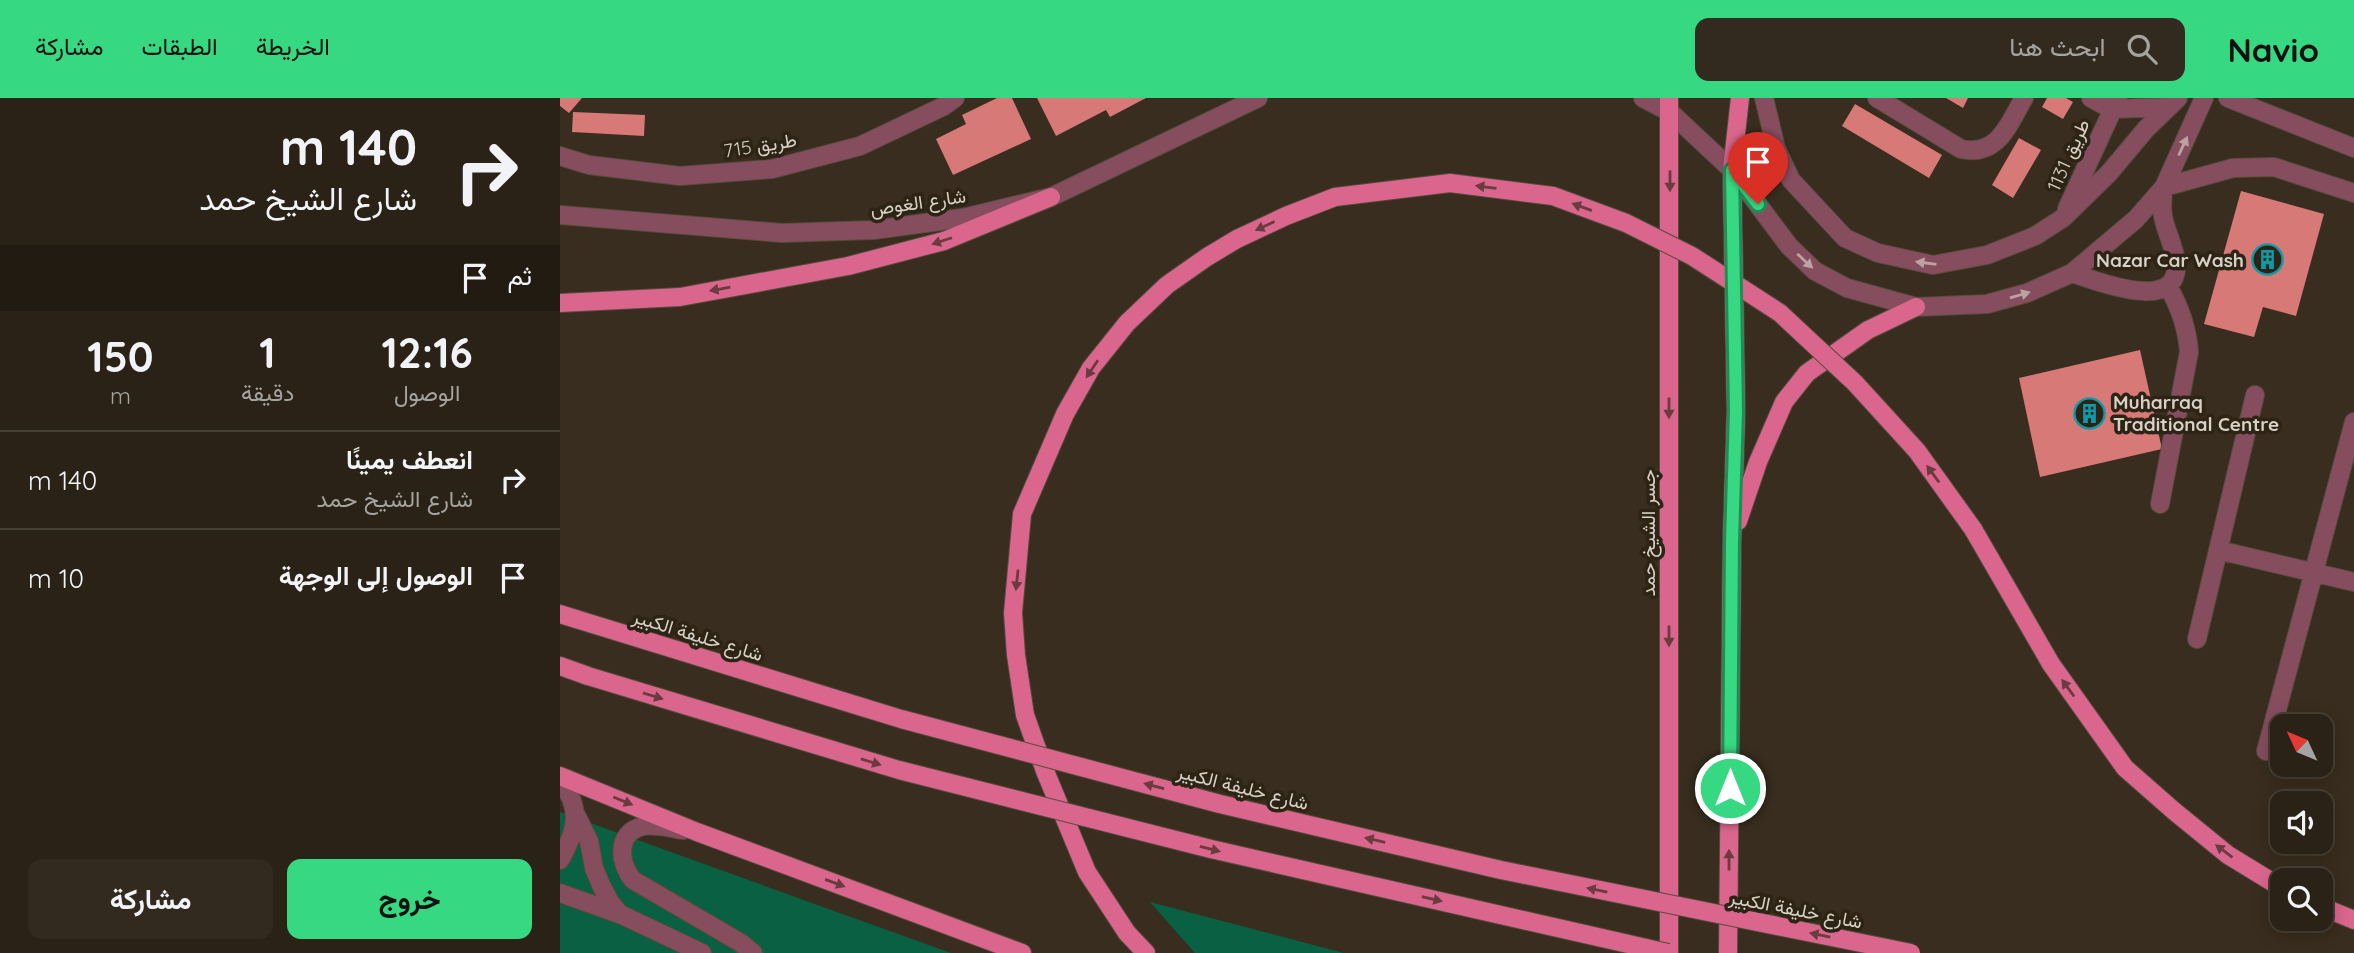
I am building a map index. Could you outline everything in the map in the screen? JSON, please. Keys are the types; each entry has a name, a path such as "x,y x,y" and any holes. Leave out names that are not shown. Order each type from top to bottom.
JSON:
{"main road":[{"path":"1728,953 1736,411 1732,170 1740,98"},
{"name":"جسر الشيخ حمد","path":"1669,953 1670,105"},
{"path":"1146,953 1127,933 1087,872 1024,715 1013,613 1022,514 1065,414 1091,368 1127,323 1167,285 1237,239 1335,197 1450,183 1553,196 1626,223 1692,256 1780,313 1855,383 1917,451 1973,529 2051,664 2125,768 2228,855 2270,881"},
{"path":"560,303 680,297 848,266 944,241 1051,197"},
{"path":"1732,541 1758,462 1784,402 1807,373 1868,330 1916,307"},
{"name":"شارع خليفة الكبير","path":"568,617 901,719 1220,804 1501,870 1911,953"},
{"path":"560,666 926,777 1211,849 1669,953"},
{"path":"560,776 697,832 1023,953"},
{"path":"2333,911 2354,920"}],"street":[{"name":"طريق 715","path":"560,156 589,165 680,176 772,169 860,146 944,106 955,98"},
{"name":"شارع الغوص","path":"560,215 782,233 860,231 963,218 1051,197 1258,98"},
{"path":"1643,98 1670,105 1732,170 1789,246 1815,271 1847,288 1916,307 1987,304 2027,293 2072,273 2136,219 2164,187 2204,98"},
{"path":"1764,98 1776,148 1791,180 1845,238 1878,253 1933,265 1987,255 2035,236 2063,218 2109,173 2173,102"},
{"path":"1877,98 1961,149 1973,152 1985,150 1994,144 2024,98"},
{"path":"2091,98 2114,103"},
{"path":"2228,98 2354,148"},
{"name":"طريق 1131","path":"2063,218 2114,103 2173,102"},
{"path":"2164,187 2233,168 2274,167 2354,193"},
{"path":"2072,273 2106,284 2143,291 2156,292 2168,286 2175,272 2175,257 2162,216 2164,187"},
{"path":"2160,504 2189,352 2187,329 2181,309 2168,286"},
{"path":"2197,639 2255,395"},
{"path":"2266,751 2314,571 2348,468 2354,422"},
{"path":"2218,550 2354,582"},
{"path":"560,781 572,800 589,841 601,885 610,902 622,915"},
{"path":"560,860 571,841 576,815"},
{"path":"697,832 642,826 630,833 623,844 621,857 625,870 633,880 741,943 753,953"},
{"path":"560,893 622,915 702,953"}],"green space":[{"path":"560,812 582,820 951,953 560,953"},
{"path":"1150,902 1344,953 1195,953"}],"building":[{"path":"560,98 582,98 569,113 560,106"},
{"path":"997,98 1012,98 1031,139 953,175 936,139 966,124 962,115"},
{"path":"1037,98 1146,98 1110,117 1106,110 1056,136"},
{"path":"1946,98 1968,98 1963,108"},
{"path":"2047,98 2066,98 2073,102 2063,119 2042,107"},
{"path":"1855,104 1942,155 1929,178 1842,126"},
{"path":"573,112 645,115 644,136 572,132"},
{"path":"2019,138 2041,150 2013,198 1992,185"},
{"name":"Nazar Car Wash","path":"2241,191 2324,214 2296,316 2263,307 2254,337 2204,324"},
{"name":"Muharraq Traditional Centre","path":"2140,350 2162,449 2040,477 2019,378"}],"place":[{"name":"Nazar Car Wash","path":"2267,260"},
{"name":"Muharraq Traditional Centre","path":"2090,413"}],"route":[{"path":"1730,788 1736,411 1732,170 1758,204"}]}
